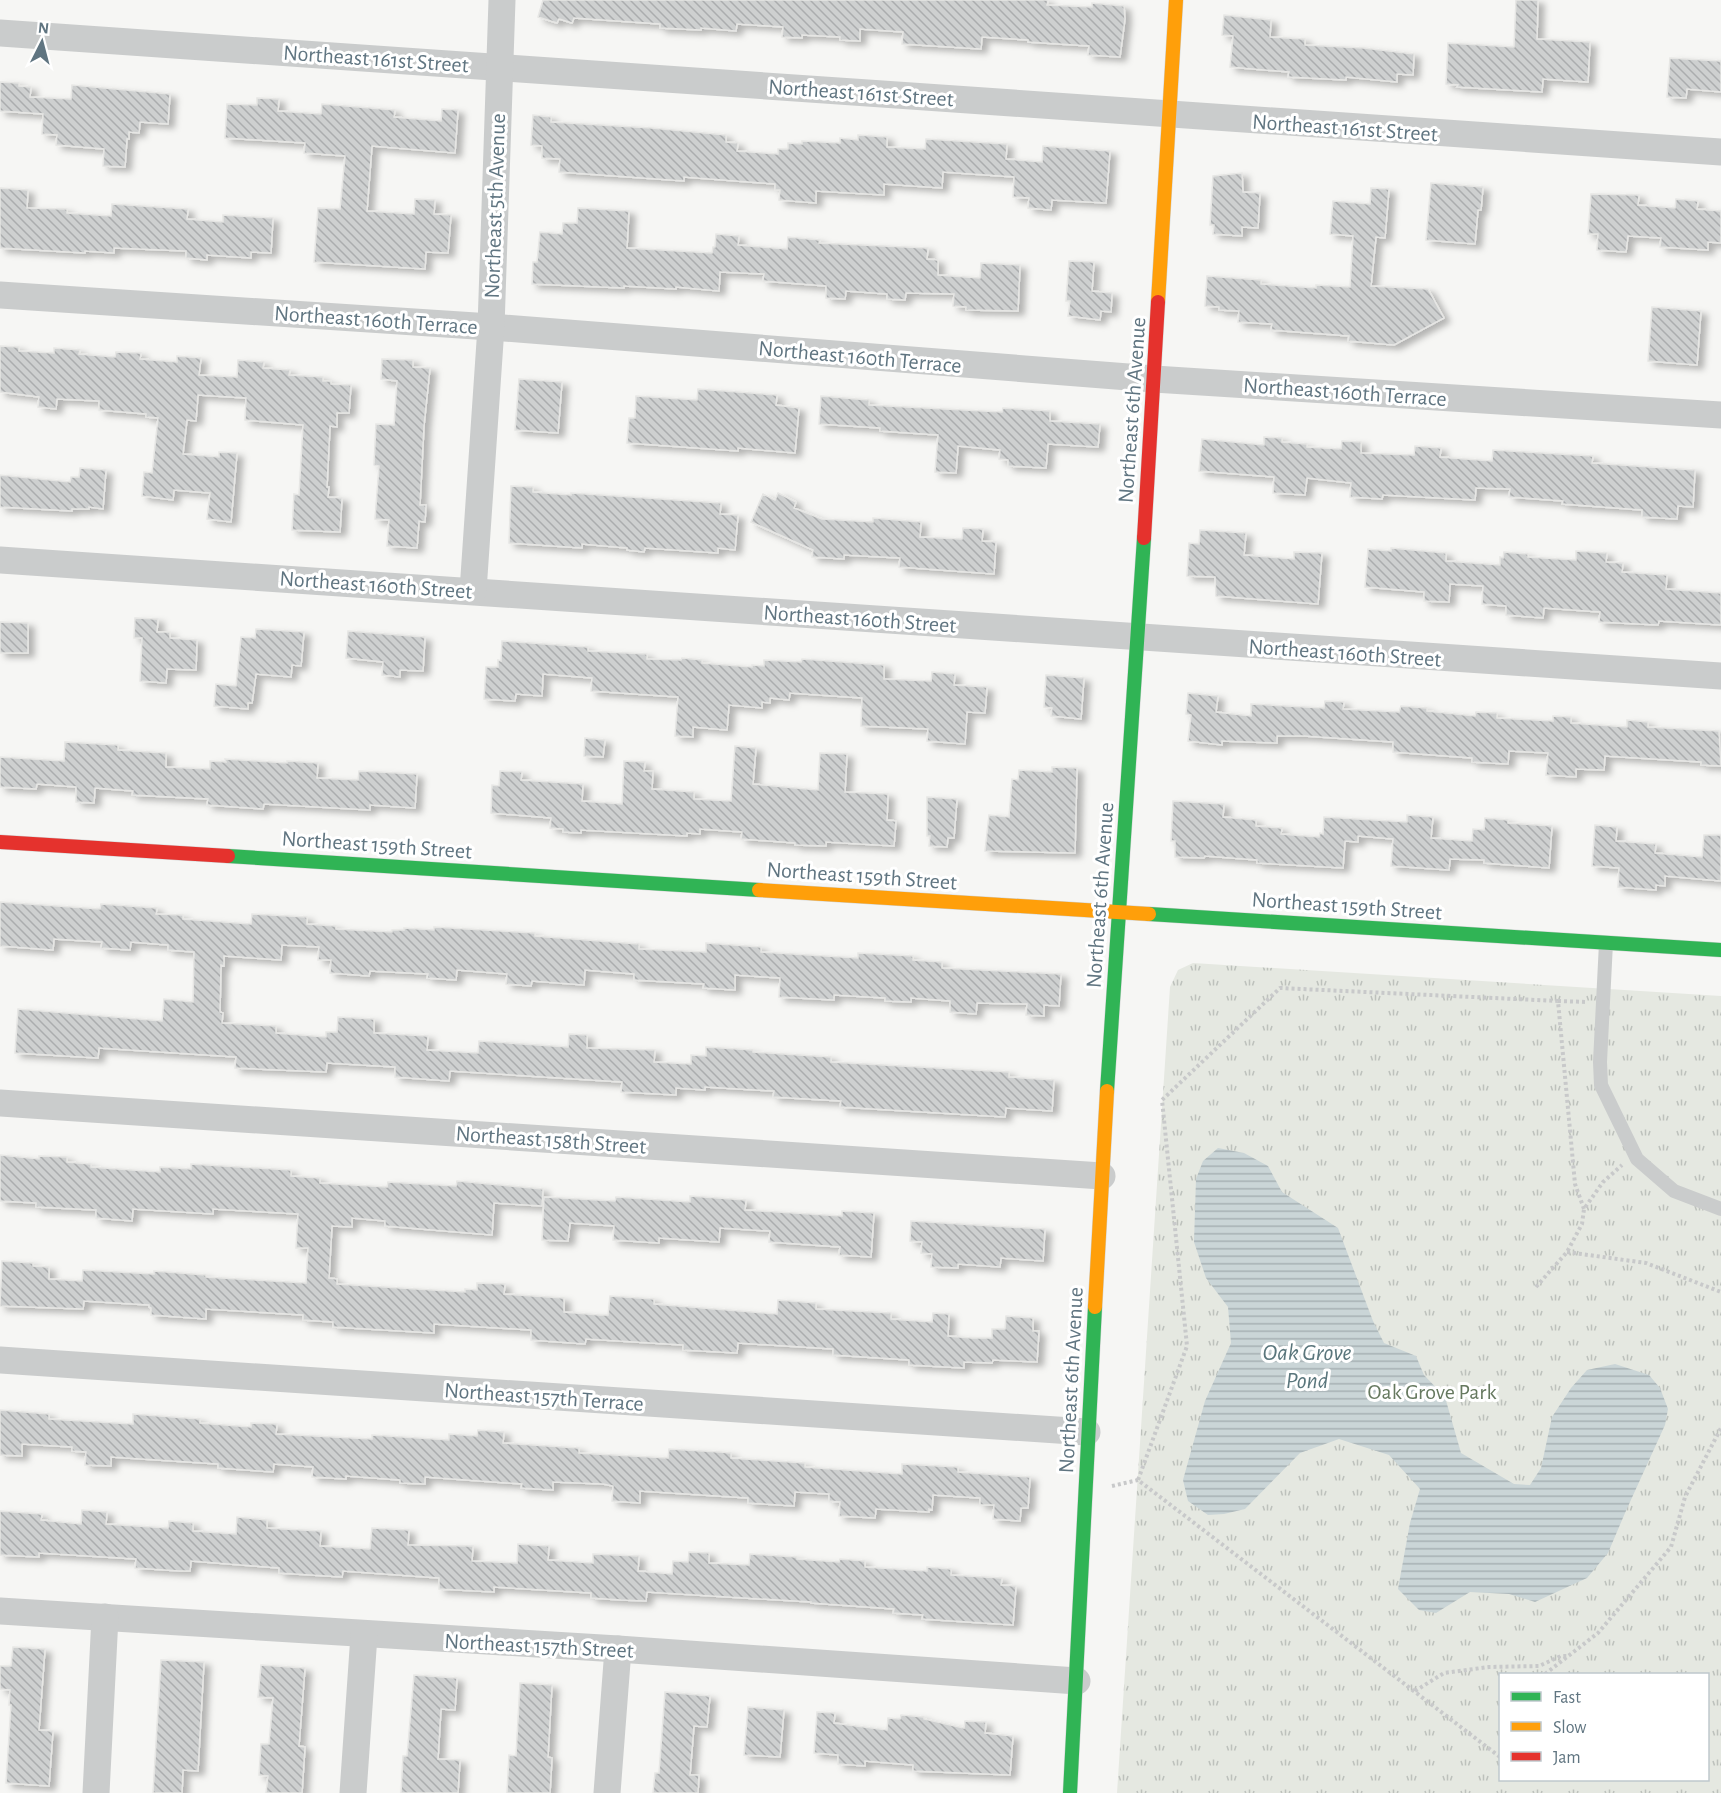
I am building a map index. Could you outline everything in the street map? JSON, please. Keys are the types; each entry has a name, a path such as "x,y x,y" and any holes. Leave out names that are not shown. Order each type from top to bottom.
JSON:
{"main road":[{"name":"Northeast 6th Avenue","path":"1070,1793 1102,1176 1138,638 1176,0"},
{"name":"Northeast 159th Street","path":"0,842 1721,950"}],"street":[{"name":"Northeast 5th Avenue","path":"472,591 491,327 502,0"},
{"name":"Northeast 161st Street","path":"0,33 1721,152"},
{"name":"Northeast 160th Terrace","path":"0,295 491,327 1154,379 1721,415"},
{"name":"Northeast 160th Street","path":"0,560 1721,676"},
{"name":"Northeast 158th Street","path":"0,1103 1102,1176"},
{"name":"Northeast 157th Terrace","path":"0,1360 1087,1432"},
{"name":"Northeast 157th Street","path":"0,1611 618,1649 1077,1681"},
{"path":"96,1793 105,1617"},
{"path":"353,1793 364,1635"},
{"path":"607,1793 618,1649"}],"lane":[{"path":"1606,943 1599,1062 1601,1085 1637,1159 1674,1191 1721,1209"}],"path":[{"path":"1499,1756 1138,1480 1187,1346 1162,1100 1280,988 1603,1002"},
{"path":"1536,1287 1568,1252 1582,1224 1584,1209 1575,1184 1558,1001"},
{"path":"1584,1209 1603,1182 1634,1153"},
{"path":"1568,1252 1646,1263 1721,1292"},
{"path":"1546,1673 1598,1633 1671,1547 1685,1497 1721,1428"},
{"path":"1415,1691 1444,1673 1489,1667 1539,1666 1561,1656 1569,1656"}],"green space":[{"name":"Oak Grove Park","path":"1193,963 1721,996 1721,1793 1117,1793 1170,987 1178,970"}],"water":[{"name":"Oak Grove Pond","path":"1218,1148 1244,1153 1268,1166 1282,1192 1338,1228 1373,1321 1384,1343 1416,1356 1424,1375 1445,1397 1461,1453 1514,1484 1530,1485 1541,1468 1552,1417 1571,1388 1587,1370 1615,1364 1649,1375 1660,1388 1668,1409 1665,1425 1608,1553 1587,1578 1535,1602 1509,1594 1470,1592 1436,1613 1419,1610 1398,1589 1410,1523 1420,1489 1389,1455 1339,1439 1300,1453 1245,1509 1208,1515 1188,1501 1183,1480 1205,1401 1231,1343 1228,1307 1206,1278 1194,1242 1196,1179 1203,1161"}],"building":[{"path":"543,0 1048,0 1047,5 1092,7 1092,3 1124,6 1125,19 1120,57 1088,55 1089,46 982,37 981,49 902,44 903,32 860,29 860,41 840,40 840,37 802,35 802,38 782,37 783,27 737,24 736,31 660,28 660,24 574,18 572,23 559,19 557,23 538,17"},
{"path":"1516,0 1538,0 1537,39 1590,42 1588,82 1543,79 1542,92 1457,87 1458,85 1446,84 1448,43 1514,47"},
{"path":"1224,15 1271,20 1270,37 1305,39 1305,45 1364,48 1414,54 1413,75 1397,74 1397,82 1346,77 1346,80 1288,77 1289,72 1230,67 1233,36 1222,35"},
{"path":"1670,58 1721,61 1721,92 1687,89 1686,98 1667,97"},
{"path":"0,82 19,83 19,86 31,87 30,97 71,99 72,85 170,94 168,124 140,122 139,133 129,132 125,167 103,166 104,149 56,145 57,135 42,134 43,114 0,111"},
{"path":"257,98 279,99 278,111 321,114 322,104 395,110 394,117 441,121 442,109 458,110 455,153 372,146 367,211 414,214 415,199 435,200 434,214 451,215 448,253 426,252 425,269 314,262 318,208 340,209 345,156 304,153 305,143 225,138 227,104 257,105"},
{"path":"533,115 551,117 551,122 726,135 726,142 738,143 737,151 778,154 778,149 788,149 788,143 802,144 802,141 840,143 840,138 858,140 858,135 887,137 887,147 925,149 926,139 1007,144 1006,159 1042,162 1043,146 1110,151 1106,203 1052,200 1051,210 1028,208 1029,198 1013,197 1014,177 943,172 942,188 884,184 884,195 816,191 816,203 779,200 780,190 775,190 775,184 684,177 684,181 559,172 560,159 542,158 542,146 531,145"},
{"path":"1242,173 1243,192 1260,193 1258,228 1242,227 1242,236 1213,234 1214,225 1210,225 1213,176"},
{"path":"1431,183 1483,187 1475,244 1426,240"},
{"path":"0,188 28,190 27,208 67,209 67,213 111,216 112,204 188,209 187,219 223,222 223,215 273,218 271,253 251,252 251,258 207,255 207,260 186,258 186,251 114,248 114,253 85,251 85,253 0,248"},
{"path":"1371,188 1389,189 1385,238 1376,237 1371,286 1428,289 1444,318 1394,345 1348,341 1349,336 1271,330 1272,324 1238,322 1239,311 1219,310 1219,307 1205,306 1207,276 1261,280 1261,284 1316,288 1316,285 1350,287 1353,236 1330,234 1333,201 1370,204"},
{"path":"1591,194 1639,195 1638,205 1675,208 1676,199 1698,201 1697,209 1721,211 1721,243 1708,242 1708,250 1660,247 1661,238 1628,236 1626,252 1597,250 1598,234 1588,234"},
{"path":"578,208 629,211 627,248 712,253 716,234 739,236 738,245 787,249 788,237 820,240 819,243 928,248 927,259 938,260 938,275 980,278 981,263 1020,265 1018,311 966,310 966,307 953,306 954,294 906,293 905,300 887,299 887,294 846,291 845,299 826,298 826,286 763,281 764,274 720,272 719,291 676,287 676,289 624,286 624,288 532,284 533,262 537,262 540,232 562,234 563,223 577,223"},
{"path":"1069,261 1094,262 1092,291 1112,293 1111,312 1101,311 1100,320 1068,316 1070,301 1066,301"},
{"path":"1652,307 1701,311 1697,365 1648,361"},
{"path":"0,346 19,347 19,351 54,353 54,348 80,350 79,354 115,357 116,352 141,353 140,359 177,362 177,356 201,358 199,375 237,377 238,360 264,362 263,368 290,370 289,375 323,377 323,381 331,381 331,384 351,385 349,413 337,413 337,427 330,426 327,487 329,487 328,497 342,498 340,532 292,530 294,494 299,495 303,425 245,420 246,398 198,395 196,421 187,420 183,454 219,457 219,452 237,453 231,522 207,519 210,493 174,490 173,500 142,496 144,472 152,473 158,418 146,417 146,414 99,410 99,401 57,399 56,409 38,407 39,397 0,392"},
{"path":"382,359 413,360 413,367 430,368 420,505 426,505 425,522 419,521 417,548 387,546 389,520 375,519 379,466 374,465 376,424 394,425 397,381 381,379"},
{"path":"519,379 562,382 558,433 515,430"},
{"path":"698,389 777,395 776,405 799,408 795,453 627,443 629,418 635,418 636,396 697,400"},
{"path":"821,396 869,400 869,405 1002,412 1003,408 1050,411 1050,421 1100,424 1098,447 1048,444 1046,468 1008,466 1008,460 999,459 1000,450 958,446 956,473 935,472 938,435 819,424"},
{"path":"1264,437 1282,438 1282,442 1307,444 1307,447 1341,449 1342,441 1361,442 1361,453 1414,455 1415,446 1441,448 1440,457 1492,461 1493,450 1593,456 1592,463 1695,470 1693,507 1678,506 1677,519 1642,517 1642,510 1562,504 1563,501 1509,497 1510,489 1476,488 1475,500 1383,495 1382,499 1350,497 1351,483 1307,478 1305,495 1273,493 1274,477 1199,471 1202,439 1264,445"},
{"path":"80,468 106,470 103,509 89,507 89,509 72,509 72,511 0,507 0,475 70,482 71,477 79,477"},
{"path":"511,486 533,487 533,492 721,503 720,514 738,515 735,550 718,548 718,553 645,548 644,552 582,544 582,548 509,543"},
{"path":"778,493 796,502 794,508 822,519 873,522 873,518 921,522 920,537 962,539 963,528 983,529 982,541 996,542 994,574 899,567 900,558 844,555 844,559 812,557 813,550 751,522 763,494 775,500"},
{"path":"1200,530 1246,533 1244,555 1294,559 1294,552 1322,553 1318,604 1216,596 1215,577 1187,576 1189,543 1199,544"},
{"path":"1391,548 1446,553 1446,561 1500,565 1500,557 1503,558 1504,552 1528,554 1528,557 1576,560 1576,551 1607,553 1606,562 1623,563 1622,572 1667,575 1666,589 1721,593 1721,625 1659,621 1658,625 1599,622 1600,612 1544,608 1543,618 1506,615 1506,606 1482,604 1483,586 1450,584 1449,602 1424,601 1424,592 1365,587 1368,549 1391,551"},
{"path":"135,618 158,619 157,632 170,632 170,638 197,640 196,670 167,669 166,683 140,681 142,638 134,638"},
{"path":"0,622 28,623 28,653 0,653"},
{"path":"256,629 304,632 301,666 292,665 291,677 256,674 252,703 248,703 248,709 214,706 216,684 236,686 241,637 255,638"},
{"path":"348,631 425,637 423,671 400,670 400,677 382,675 383,662 346,658"},
{"path":"502,641 588,647 588,651 647,654 647,659 681,660 682,658 702,660 702,663 752,667 752,665 764,666 764,660 801,662 802,659 884,665 884,679 931,681 932,672 955,674 954,685 987,687 985,713 967,712 965,744 927,741 928,729 861,726 862,698 790,693 789,700 770,698 770,703 762,702 762,708 729,705 727,730 693,727 693,737 675,736 678,697 591,691 592,678 543,674 542,696 516,694 515,701 484,699 486,667 498,667 498,660 501,661"},
{"path":"1046,675 1084,678 1081,719 1051,716 1052,708 1044,707"},
{"path":"1188,693 1218,696 1216,712 1251,716 1251,704 1324,708 1325,701 1344,702 1343,709 1399,712 1401,706 1475,716 1476,712 1497,713 1497,718 1553,721 1553,716 1571,717 1571,723 1627,727 1627,720 1648,722 1648,727 1719,731 1721,766 1701,765 1701,762 1605,756 1604,770 1576,769 1576,777 1546,775 1548,753 1509,751 1508,764 1472,762 1472,758 1393,752 1393,742 1304,736 1277,736 1277,743 1222,741 1222,745 1188,741 1191,715 1186,714"},
{"path":"585,738 605,740 603,757 584,756"},
{"path":"65,742 118,745 118,750 166,753 166,767 210,769 210,761 226,762 225,759 318,763 317,778 358,780 359,771 417,774 415,808 370,805 370,810 264,804 263,809 207,805 208,799 132,795 133,791 95,788 94,803 76,802 76,787 37,784 36,789 0,787 0,757 64,761"},
{"path":"735,746 756,748 753,784 818,790 820,753 847,754 845,792 888,794 887,820 896,821 894,846 826,842 826,846 795,845 795,843 741,839 742,832 700,829 700,834 687,833 687,836 581,830 581,833 563,832 563,829 550,828 551,818 491,813 492,785 499,786 500,771 522,772 521,780 583,784 582,801 622,804 624,761 645,762 644,771 653,771 652,789 694,792 694,799 731,801"},
{"path":"1052,767 1077,768 1075,853 985,851 989,815 1009,817 1012,779 1018,780 1019,770 1052,772"},
{"path":"927,797 957,799 954,838 948,838 947,847 929,846"},
{"path":"1173,801 1224,804 1223,817 1256,820 1256,826 1282,828 1281,834 1319,837 1320,833 1323,834 1324,817 1407,822 1407,815 1433,817 1431,838 1472,841 1473,829 1484,830 1485,818 1508,820 1508,823 1552,826 1549,868 1484,863 1484,860 1450,859 1449,870 1391,866 1393,839 1358,836 1358,842 1345,841 1343,868 1257,863 1257,860 1205,856 1204,858 1175,857 1175,841 1171,841"},
{"path":"1595,825 1617,827 1616,841 1656,844 1655,853 1702,857 1704,835 1721,835 1721,881 1665,876 1665,886 1656,885 1656,890 1618,887 1619,868 1592,866"},
{"path":"0,902 100,909 101,904 157,908 156,914 183,915 183,919 251,924 252,914 307,917 307,924 336,926 336,929 392,932 392,930 404,930 404,928 434,930 434,927 535,933 535,936 639,944 639,949 706,952 706,943 761,947 761,952 858,958 858,953 913,956 913,960 942,962 942,968 1061,974 1059,1006 1044,1005 1044,1016 1026,1015 1027,1004 977,1003 976,1014 950,1012 950,1001 911,998 911,1002 885,1001 885,998 834,995 834,1000 779,997 780,978 735,975 735,990 703,988 704,984 634,980 634,974 585,970 584,985 532,981 531,986 506,984 507,974 457,970 456,980 427,978 428,974 370,971 369,976 330,973 331,960 318,960 319,947 282,945 281,960 224,956 224,966 221,965 220,1012 223,1013 222,1023 276,1026 276,1033 326,1037 326,1032 337,1032 338,1017 374,1019 374,1033 428,1036 427,1050 478,1053 479,1041 568,1047 569,1034 587,1035 587,1048 655,1050 654,1062 691,1064 691,1055 706,1056 706,1047 831,1057 831,1062 1009,1072 1009,1077 1054,1080 1052,1111 1006,1108 1005,1117 840,1107 841,1101 773,1097 774,1091 705,1087 705,1090 676,1088 676,1095 621,1092 622,1082 450,1071 449,1081 395,1077 395,1067 327,1063 326,1072 235,1068 236,1057 99,1048 98,1058 15,1053 18,1009 162,1021 164,999 193,1002 194,952 168,950 168,945 131,942 130,950 101,948 102,942 54,939 53,950 0,946"},
{"path":"0,1155 39,1159 39,1156 67,1157 67,1162 91,1164 91,1167 160,1172 160,1167 191,1169 191,1164 291,1170 291,1176 320,1178 320,1183 387,1187 388,1182 456,1186 457,1181 543,1189 542,1206 494,1203 492,1235 385,1226 385,1221 352,1218 352,1227 332,1226 329,1278 337,1279 337,1284 465,1292 465,1289 477,1290 477,1283 505,1284 504,1294 564,1298 564,1312 600,1315 608,1315 610,1296 654,1299 654,1304 777,1314 778,1300 816,1303 816,1309 891,1313 891,1319 932,1322 933,1313 949,1314 948,1336 972,1338 992,1338 992,1329 1005,1329 1006,1316 1033,1318 1033,1331 1039,1331 1037,1362 993,1360 992,1363 964,1362 964,1368 909,1365 909,1360 833,1355 833,1349 738,1343 737,1353 683,1350 683,1345 586,1339 585,1344 531,1340 531,1330 434,1324 434,1333 333,1327 333,1322 303,1320 303,1315 206,1309 206,1319 151,1315 149,1305 84,1301 83,1309 0,1306 2,1261 33,1263 33,1266 49,1267 49,1279 82,1281 83,1270 154,1274 154,1271 206,1275 206,1277 306,1283 308,1248 296,1248 298,1214 213,1209 213,1214 133,1209 132,1221 96,1218 96,1210 36,1207 36,1203 0,1201"},
{"path":"690,1196 746,1200 745,1210 842,1216 842,1211 874,1213 871,1257 839,1255 840,1247 769,1242 770,1231 720,1228 719,1242 659,1238 659,1243 613,1240 614,1226 570,1223 568,1241 542,1240 544,1197 615,1201 616,1197 690,1202"},
{"path":"911,1221 1045,1229 1043,1261 1001,1258 1000,1267 958,1264 958,1268 931,1267 932,1254 921,1253 922,1242 910,1241"},
{"path":"0,1410 49,1414 49,1419 133,1424 133,1414 200,1419 200,1423 251,1427 251,1423 277,1424 276,1434 372,1439 372,1435 449,1440 449,1434 477,1436 478,1430 504,1432 503,1443 579,1448 579,1453 668,1458 669,1449 720,1452 731,1453 731,1458 805,1463 805,1467 902,1474 902,1464 958,1467 958,1472 1030,1477 1028,1508 1021,1508 1020,1521 993,1519 994,1505 980,1505 980,1498 933,1495 932,1510 929,1509 929,1512 876,1509 875,1518 839,1516 840,1502 829,1501 829,1494 795,1492 794,1506 748,1503 748,1498 640,1491 640,1503 612,1501 613,1486 603,1484 553,1482 553,1490 521,1488 522,1484 425,1477 425,1484 400,1483 400,1480 346,1476 346,1479 312,1477 313,1467 274,1464 273,1472 218,1468 218,1464 111,1457 111,1466 85,1465 86,1452 72,1451 72,1447 22,1444 22,1456 0,1455"},
{"path":"82,1510 107,1512 106,1524 168,1528 169,1521 193,1523 193,1531 236,1534 237,1517 267,1520 267,1528 321,1531 320,1546 370,1549 372,1528 409,1530 408,1545 473,1546 472,1561 517,1563 518,1544 549,1546 548,1560 593,1563 593,1554 639,1556 638,1571 672,1574 673,1561 688,1562 689,1552 709,1553 709,1563 749,1565 750,1554 839,1562 840,1559 865,1561 865,1567 927,1571 927,1567 951,1569 951,1575 1002,1578 1001,1585 1016,1586 1013,1625 922,1619 923,1615 893,1613 894,1609 811,1602 647,1592 646,1601 621,1600 591,1598 591,1593 494,1587 494,1592 439,1589 439,1578 343,1571 342,1577 279,1573 279,1568 191,1561 190,1571 180,1571 135,1568 136,1559 39,1553 39,1557 0,1555 0,1511 42,1514 41,1520 81,1524"},
{"path":"13,1647 45,1649 39,1730 53,1731 49,1786 6,1783 11,1705 9,1705 10,1690 0,1689 0,1666 11,1666"},
{"path":"161,1660 204,1662 198,1771 183,1770 182,1793 153,1793"},
{"path":"261,1665 305,1668 299,1746 305,1747 302,1793 266,1793 268,1776 259,1775 261,1744 269,1744 273,1698 258,1697"},
{"path":"414,1675 457,1678 455,1710 441,1709 438,1759 460,1760 458,1793 401,1793 403,1756 407,1756"},
{"path":"520,1683 552,1685 548,1757 552,1758 550,1793 507,1793 509,1755 516,1756"},
{"path":"665,1692 710,1696 707,1727 694,1726 690,1775 699,1775 698,1793 653,1793 655,1773 659,1773"},
{"path":"748,1707 784,1710 780,1757 744,1755"},
{"path":"817,1712 835,1713 834,1723 887,1730 888,1718 900,1719 901,1715 924,1717 924,1719 964,1728 965,1721 986,1722 985,1733 1013,1736 1010,1775 913,1771 913,1765 865,1761 865,1766 838,1764 838,1755 814,1753"}],"traffic: fast":[{"path":"1107,1091 1144,538"},
{"path":"228,856 759,890"},
{"path":"1149,914 1721,950"},
{"path":"1070,1793 1095,1307"}],"traffic: slow":[{"path":"1158,302 1176,0"},
{"path":"759,890 1149,914"},
{"path":"1095,1307 1107,1091"}],"traffic: jam":[{"path":"1144,538 1158,302"},
{"path":"0,842 228,856"}]}
